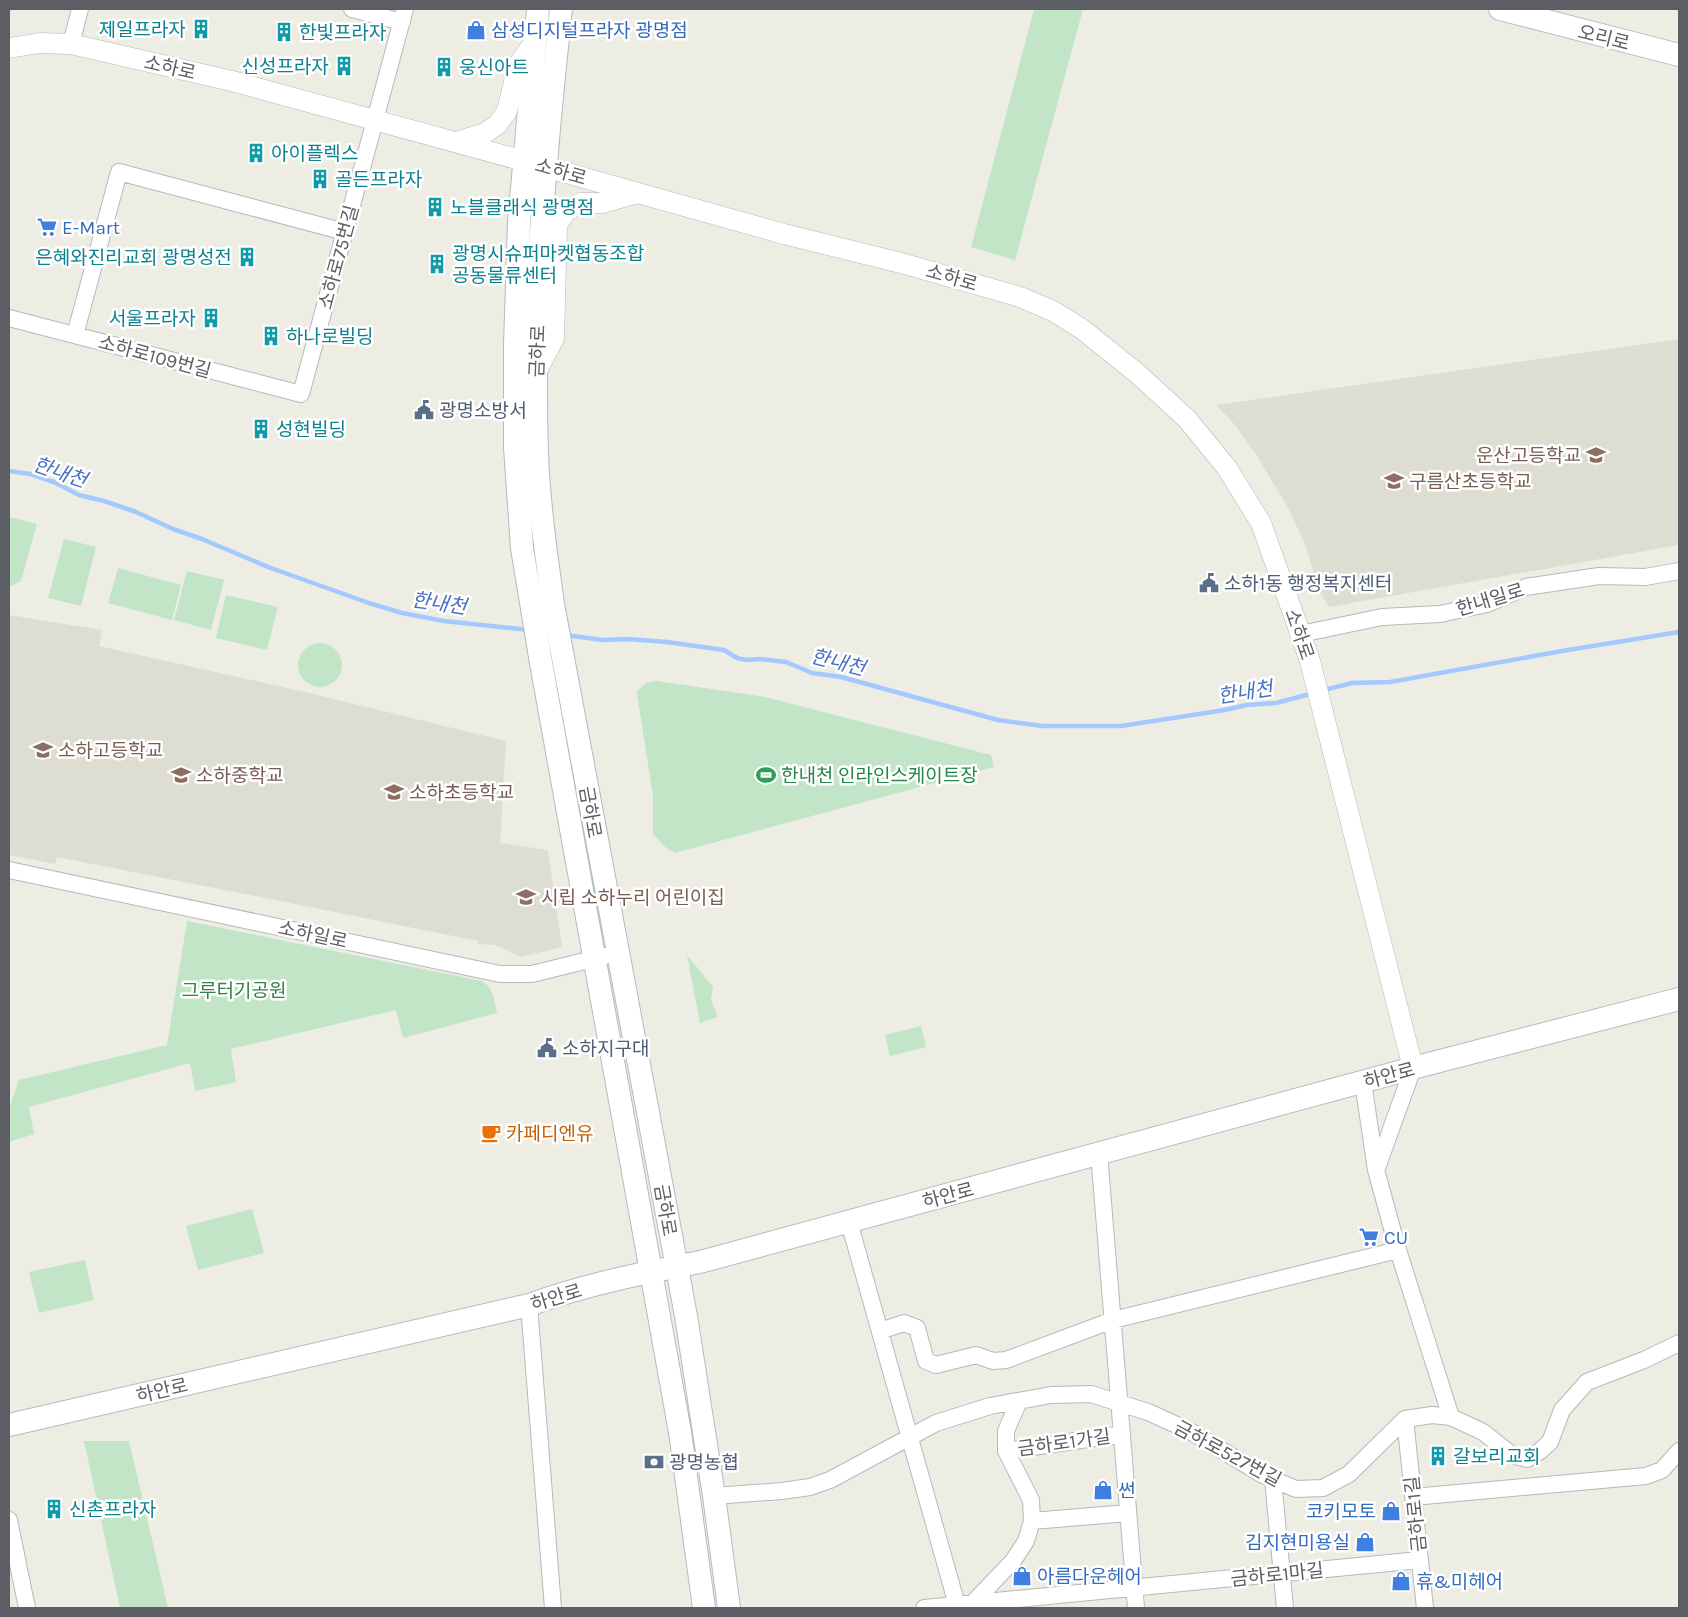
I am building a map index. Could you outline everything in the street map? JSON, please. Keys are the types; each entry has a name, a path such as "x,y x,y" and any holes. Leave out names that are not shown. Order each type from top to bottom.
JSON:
{"main road":[{"name":"금하로","path":"538,9 519,222 515,346 515,447 522,548 541,663 680,1432 704,1608"},
{"name":"금하로","path":"561,9 541,224 537,455 545,544 564,667 686,1316 729,1608"},
{"name":"오리로","path":"1500,9 1679,56"},
{"name":"하안로","path":"9,1425 529,1305 560,1294 700,1262 1413,1068 1679,999"}],"street":[{"path":"71,44 80,9"},
{"path":"352,9 404,15"},
{"name":"소하로75번길","path":"301,394 404,15"},
{"path":"456,142 484,133 497,125 507,111 518,65 535,41"},
{"name":"소하로","path":"9,48 40,43 71,44 232,81 546,166 784,234 901,263 1020,297 1053,311 1082,329 1138,374 1187,419 1227,468 1261,522 1310,661 1413,1068"},
{"path":"75,335 119,172 345,232"},
{"path":"537,371 554,338 557,225 566,211 580,203 602,203 638,193"},
{"name":"소하로109번길","path":"9,318 301,394"},
{"name":"한내일로","path":"1301,634 1382,617 1440,614 1486,604 1526,587 1599,576 1644,577 1679,571"},
{"name":"소하일로","path":"9,870 500,974 532,974 617,953"},
{"path":"1376,1170 1413,1068"},
{"path":"1363,1082 1376,1170 1398,1250 1451,1417"},
{"path":"1099,1153 1136,1608"},
{"path":"849,1222 910,1436 965,1606"},
{"path":"880,1331 904,1323 916,1328 926,1361 936,1365 976,1355 993,1361 1006,1360 1113,1320 1398,1250"},
{"path":"529,1305 552,1608"},
{"path":"1405,1419 1432,1416 1451,1417 1483,1432 1512,1455 1527,1459 1540,1452 1550,1442 1558,1425 1562,1410 1586,1382 1644,1360 1679,1343"},
{"name":"금하로527번길","path":"714,1496 810,1487 830,1480 910,1436 936,1424 990,1406 1051,1395 1091,1394 1148,1412 1190,1431 1263,1474 1296,1489 1323,1488 1349,1474 1405,1419"},
{"name":"금하로1가길","path":"965,1606 1013,1561 1026,1541 1032,1521 1031,1500 1006,1451 1006,1431 1019,1401"},
{"name":"금하로1길","path":"1405,1419 1425,1608"},
{"name":"금하로1가길","path":"1006,1451 1122,1434"},
{"path":"1413,1497 1646,1476 1662,1470 1679,1450"},
{"path":"1273,1479 1285,1608"},
{"path":"1032,1521 1128,1513"},
{"path":"9,1520 27,1608"},
{"name":"금하로1마길","path":"924,1608 991,1605 1134,1588 1420,1560"}],"shaded area":[{"path":"1679,339 1679,545 1329,607 1320,593 1305,544 1287,506 1257,456 1235,425 1216,405"},
{"path":"9,615 102,630 99,646 305,692 506,741 500,843 548,850 562,947 521,957 495,945 478,944 478,941 265,898 57,857 55,864 9,855"}],"green space":[{"path":"1034,9 1083,9 1015,260 971,247"},
{"path":"9,517 37,524 21,581 9,587"},
{"path":"64,539 96,547 81,606 48,598"},
{"path":"118,568 181,585 172,620 108,603"},
{"path":"187,571 224,580 211,630 174,620"},
{"path":"226,595 278,607 267,650 216,638"},
{"path":"320,643 332,647 338,653 342,665 338,677 332,683 320,687 308,683 302,677 298,665 302,653 308,647"},
{"path":"657,681 765,697 991,755 994,767 675,853 666,848 653,834 653,796 637,693 645,684"},
{"name":"그루터기공원","path":"187,921 482,981 491,991 497,1013 403,1038 396,1010 231,1049 236,1082 195,1091 190,1063 29,1107 34,1134 9,1142 9,1109 19,1080 167,1045"},
{"path":"687,955 713,987 711,1000 718,1017 700,1023"},
{"path":"921,1026 926,1047 890,1056 885,1035"},
{"path":"252,1209 264,1253 198,1270 186,1226"},
{"path":"85,1260 94,1300 39,1313 29,1272"},
{"path":"84,1441 129,1441 168,1608 120,1608"}],"waterway":[{"name":"한내천","path":"9,471 30,474 54,482 79,495 136,512 268,567 369,603 402,613 444,621 530,630"},
{"name":"한내천","path":"1324,690 1352,683 1390,682 1679,632"},
{"name":"한내천","path":"565,635 603,640 628,639 667,642 724,650 737,658 786,662 812,673 841,677 998,720 1042,726 1121,726 1246,705 1276,703 1314,693"}],"place":[{"name":"제일프라자","path":"201,29"},
{"name":"삼성디지털프라자 광명점","path":"476,30"},
{"name":"한빛프라자","path":"284,32"},
{"name":"신성프라자","path":"344,66"},
{"name":"웅신아트","path":"444,67"},
{"name":"아이플렉스","path":"256,153"},
{"name":"골든프라자","path":"320,179"},
{"name":"노블클래식 광명점","path":"435,207"},
{"name":"E-Mart","path":"47,227"},
{"name":"은혜와진리교회 광명성전","path":"247,257"},
{"name":"광명시슈퍼마켓협동조합 공동물류센터","path":"437,264"},
{"name":"서울프라자","path":"211,318"},
{"name":"하나로빌딩","path":"271,336"},
{"name":"광명소방서","path":"424,410"},
{"name":"성현빌딩","path":"261,429"},
{"name":"운산고등학교","path":"1596,455"},
{"name":"구름산초등학교","path":"1394,481"},
{"name":"소하1동 행정복지센터","path":"1209,583"},
{"name":"소하고등학교","path":"43,750"},
{"name":"소하중학교","path":"181,775"},
{"name":"한내천 인라인스케이트장","path":"766,775"},
{"name":"소하초등학교","path":"394,792"},
{"name":"시립 소하누리 어린이집","path":"526,897"},
{"name":"소하지구대","path":"547,1048"},
{"name":"카페디엔유","path":"491,1133"},
{"name":"CU","path":"1369,1237"},
{"name":"갈보리교회","path":"1438,1456"},
{"name":"광명농협","path":"654,1462"},
{"name":"썬","path":"1103,1490"},
{"name":"신촌프라자","path":"54,1509"},
{"name":"코키모토","path":"1391,1511"},
{"name":"김지현미용실","path":"1365,1542"},
{"name":"아름다운헤어","path":"1022,1576"},
{"name":"휴&미헤어","path":"1401,1581"}]}
